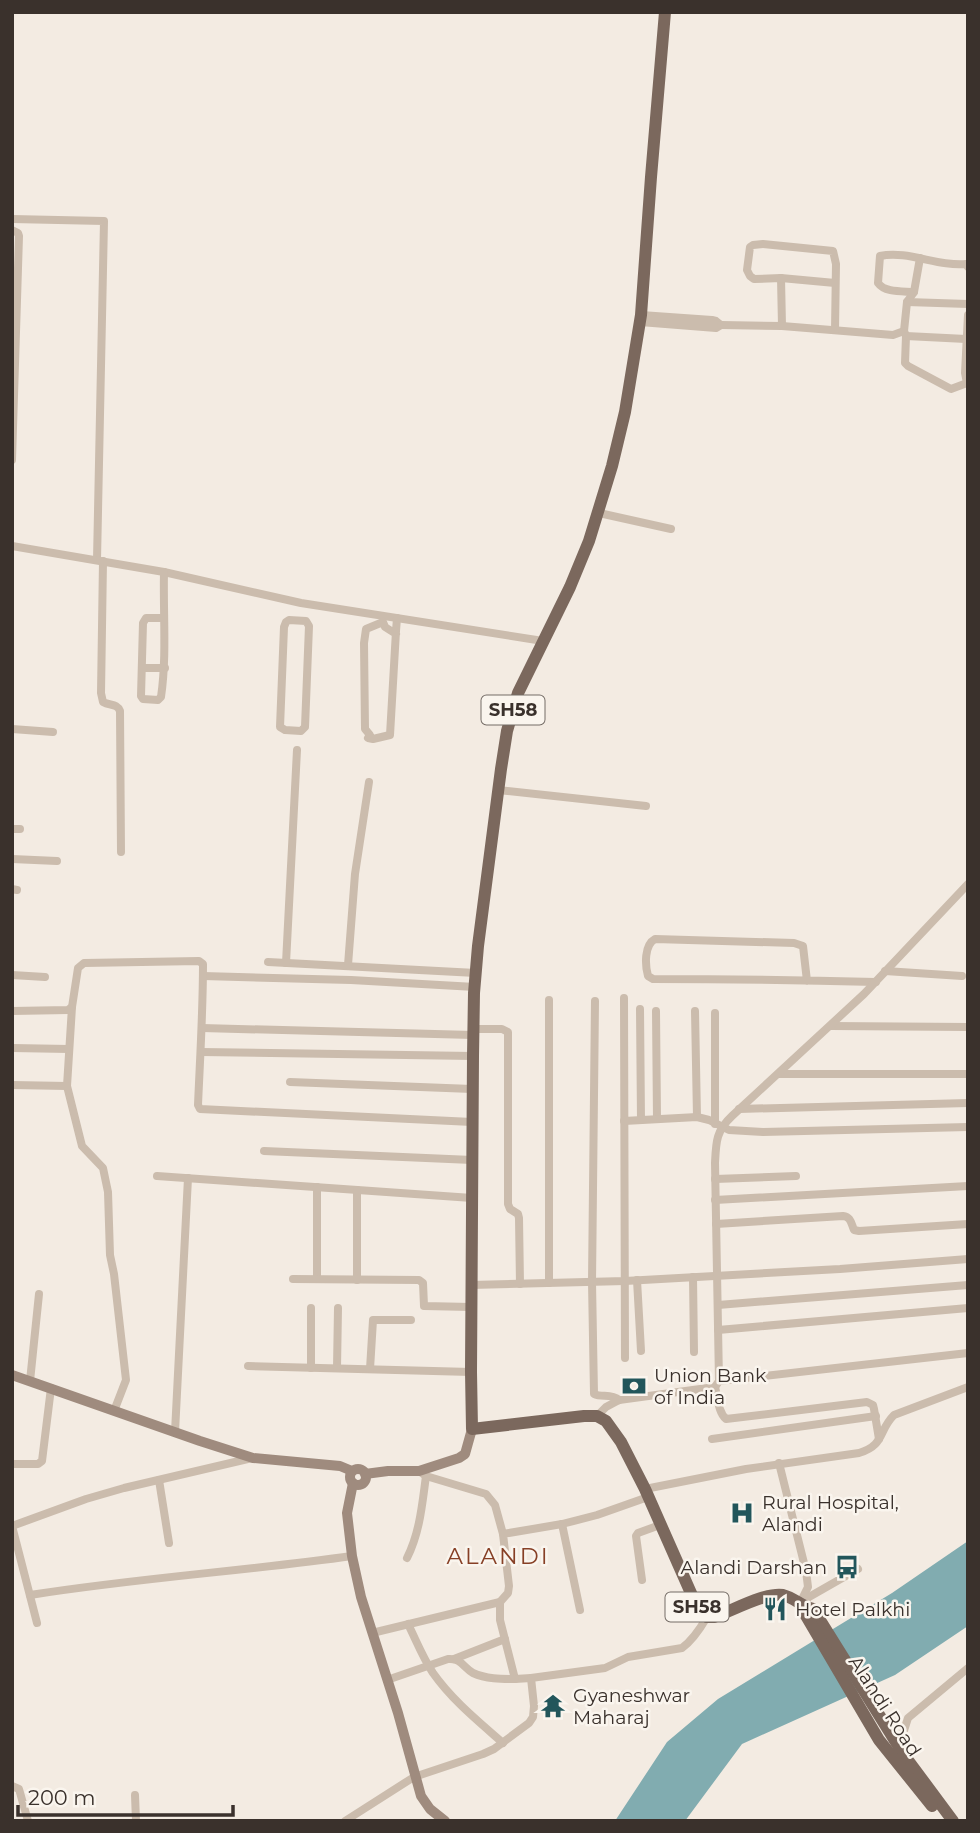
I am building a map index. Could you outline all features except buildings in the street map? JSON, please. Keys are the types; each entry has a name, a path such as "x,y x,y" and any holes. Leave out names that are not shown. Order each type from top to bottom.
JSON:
{"main road":[{"name":"SH58","path":"472,1429 472,1056 476,973 498,790 507,732 518,693 581,561 612,466 625,412 641,319 665,12"},
{"path":"12,1375 253,1458 340,1466 352,1471 359,1469 365,1474 423,1474 465,1454 472,1429 597,1416"},
{"name":"SH58","path":"597,1416 606,1421 621,1442 698,1609 707,1617 714,1617 771,1596 781,1595 807,1610"},
{"path":"352,1471 350,1478 353,1483 348,1513 352,1556 372,1633 398,1713 414,1777 425,1805 445,1821"},
{"path":"353,1483 362,1483 365,1474"},
{"name":"Alandi Road","path":"807,1610 890,1731 913,1775 944,1821"},
{"name":"Alandi Road","path":"807,1610 879,1740 953,1821"}],"street":[{"path":"12,219 104,221 101,693 103,702 115,705 120,711 121,852"},
{"path":"12,230 19,236 12,460"},
{"path":"835,283 781,278 754,279 747,270 750,247 753,245 833,251 835,255 835,283 835,330"},
{"path":"915,292 884,289 879,286 879,259 883,255 920,258 955,265 966,264 968,267"},
{"path":"920,258 915,292 907,302 905,363 951,389 967,383 965,373 968,315"},
{"path":"781,278 782,326"},
{"path":"907,302 968,304"},
{"path":"641,319 716,328 721,325 782,326 966,338"},
{"path":"598,513 671,529"},
{"path":"12,546 164,572 298,603 542,641"},
{"path":"163,618 144,620 142,698 158,700 161,697 165,668 164,572"},
{"path":"295,620 298,603"},
{"path":"396,634 385,627 383,622 366,629 363,684 365,729 370,735 368,738 390,736 397,618"},
{"path":"295,620 306,621 309,626 305,727 301,731 285,730 280,722 284,627 286,622 295,620"},
{"path":"142,667 165,668"},
{"path":"12,729 53,732"},
{"path":"286,963 297,750"},
{"path":"348,965 355,874 369,782"},
{"path":"498,790 646,806"},
{"path":"12,859 57,861"},
{"path":"718,1126 831,1026 968,884"},
{"path":"807,981 803,946 794,943 655,939 650,941 648,946 646,970 648,976 653,979 876,982"},
{"path":"114,1411 125,1380 110,1255 108,1192 103,1168 82,1146 67,1086 72,1007 78,968 84,963 199,961 202,964 198,1105 204,1111 472,1122"},
{"path":"268,962 476,973"},
{"path":"885,971 962,976"},
{"path":"12,975 45,976"},
{"path":"203,976 475,987"},
{"path":"624,998 625,1358"},
{"path":"549,1000 549,1283"},
{"path":"595,1001 592,1282 594,1394 620,1400"},
{"path":"12,1011 61,1012 72,1007"},
{"path":"640,1009 641,1120"},
{"path":"695,1011 697,1117"},
{"path":"656,1012 657,1119"},
{"path":"715,1013 718,1126 715,1179 717,1384 721,1412 726,1419 867,1402 873,1405 879,1439"},
{"path":"831,1026 968,1027"},
{"path":"202,1028 473,1032 502,1029 508,1032 508,1204 519,1218 520,1284"},
{"path":"12,1048 69,1049"},
{"path":"201,1052 472,1056"},
{"path":"779,1073 968,1074"},
{"path":"290,1082 472,1089"},
{"path":"12,1085 67,1086"},
{"path":"739,1109 968,1103"},
{"path":"624,1121 697,1117 738,1132 968,1127"},
{"path":"264,1151 472,1160"},
{"path":"157,1176 472,1198"},
{"path":"715,1179 796,1176"},
{"path":"174,1432 188,1178"},
{"path":"715,1200 968,1186"},
{"path":"317,1187 317,1279"},
{"path":"357,1190 357,1280"},
{"path":"716,1224 843,1216 848,1217 854,1230 859,1231 968,1224"},
{"path":"471,1285 625,1281 968,1259"},
{"path":"693,1277 694,1352"},
{"path":"293,1279 419,1280 423,1283 424,1306 471,1307"},
{"path":"637,1280 641,1352"},
{"path":"718,1305 968,1285"},
{"path":"30,1381 39,1294"},
{"path":"310,1368 311,1308"},
{"path":"337,1368 338,1308"},
{"path":"718,1331 968,1308"},
{"path":"370,1369 373,1320 411,1320"},
{"path":"597,1416 606,1407 620,1400 703,1390 717,1384 968,1353"},
{"path":"248,1367 471,1372"},
{"path":"503,1534 597,1515 646,1493 779,1464 869,1450 875,1446 886,1424 894,1415 968,1387"},
{"path":"12,1464 38,1464 42,1461 51,1388"},
{"path":"712,1439 876,1416"},
{"path":"37,1623 12,1526 86,1499 253,1458"},
{"path":"779,1464 806,1571 807,1610"},
{"path":"372,1633 500,1602 508,1593 503,1534 495,1505 486,1494 423,1474 418,1533 407,1558"},
{"path":"159,1480 169,1543"},
{"path":"562,1524 580,1610"},
{"path":"642,1580 636,1536 660,1525"},
{"path":"30,1595 352,1556"},
{"path":"807,1610 809,1597 858,1569"},
{"path":"500,1602 500,1620 515,1679"},
{"path":"454,1658 475,1674 494,1678 531,1678 605,1668 628,1657 682,1648 696,1634 707,1617"},
{"path":"408,1624 428,1666 447,1692 503,1743"},
{"path":"387,1680 505,1639"},
{"path":"899,1746 908,1718 968,1668"},
{"path":"345,1821 414,1777 483,1754 503,1743 533,1717 531,1678"},
{"path":"12,1786 19,1789 27,1821"},
{"path":"135,1794 136,1821"}],"water":[{"path":"968,1541 968,1626 895,1675 742,1744 685,1821 615,1821 667,1742 718,1699 892,1593"}],"place":[{"name":"Union Bank of India","path":"634,1386"},
{"name":"Rural Hospital, Alandi","path":"742,1513"},
{"name":"Alandi Darshan","path":"847,1567"},
{"name":"Hotel Palkhi","path":"775,1609"},
{"name":"Gyaneshwar Maharaj","path":"553,1706"}],"district":[{"name":"ALANDI","path":"498,1556"}]}
